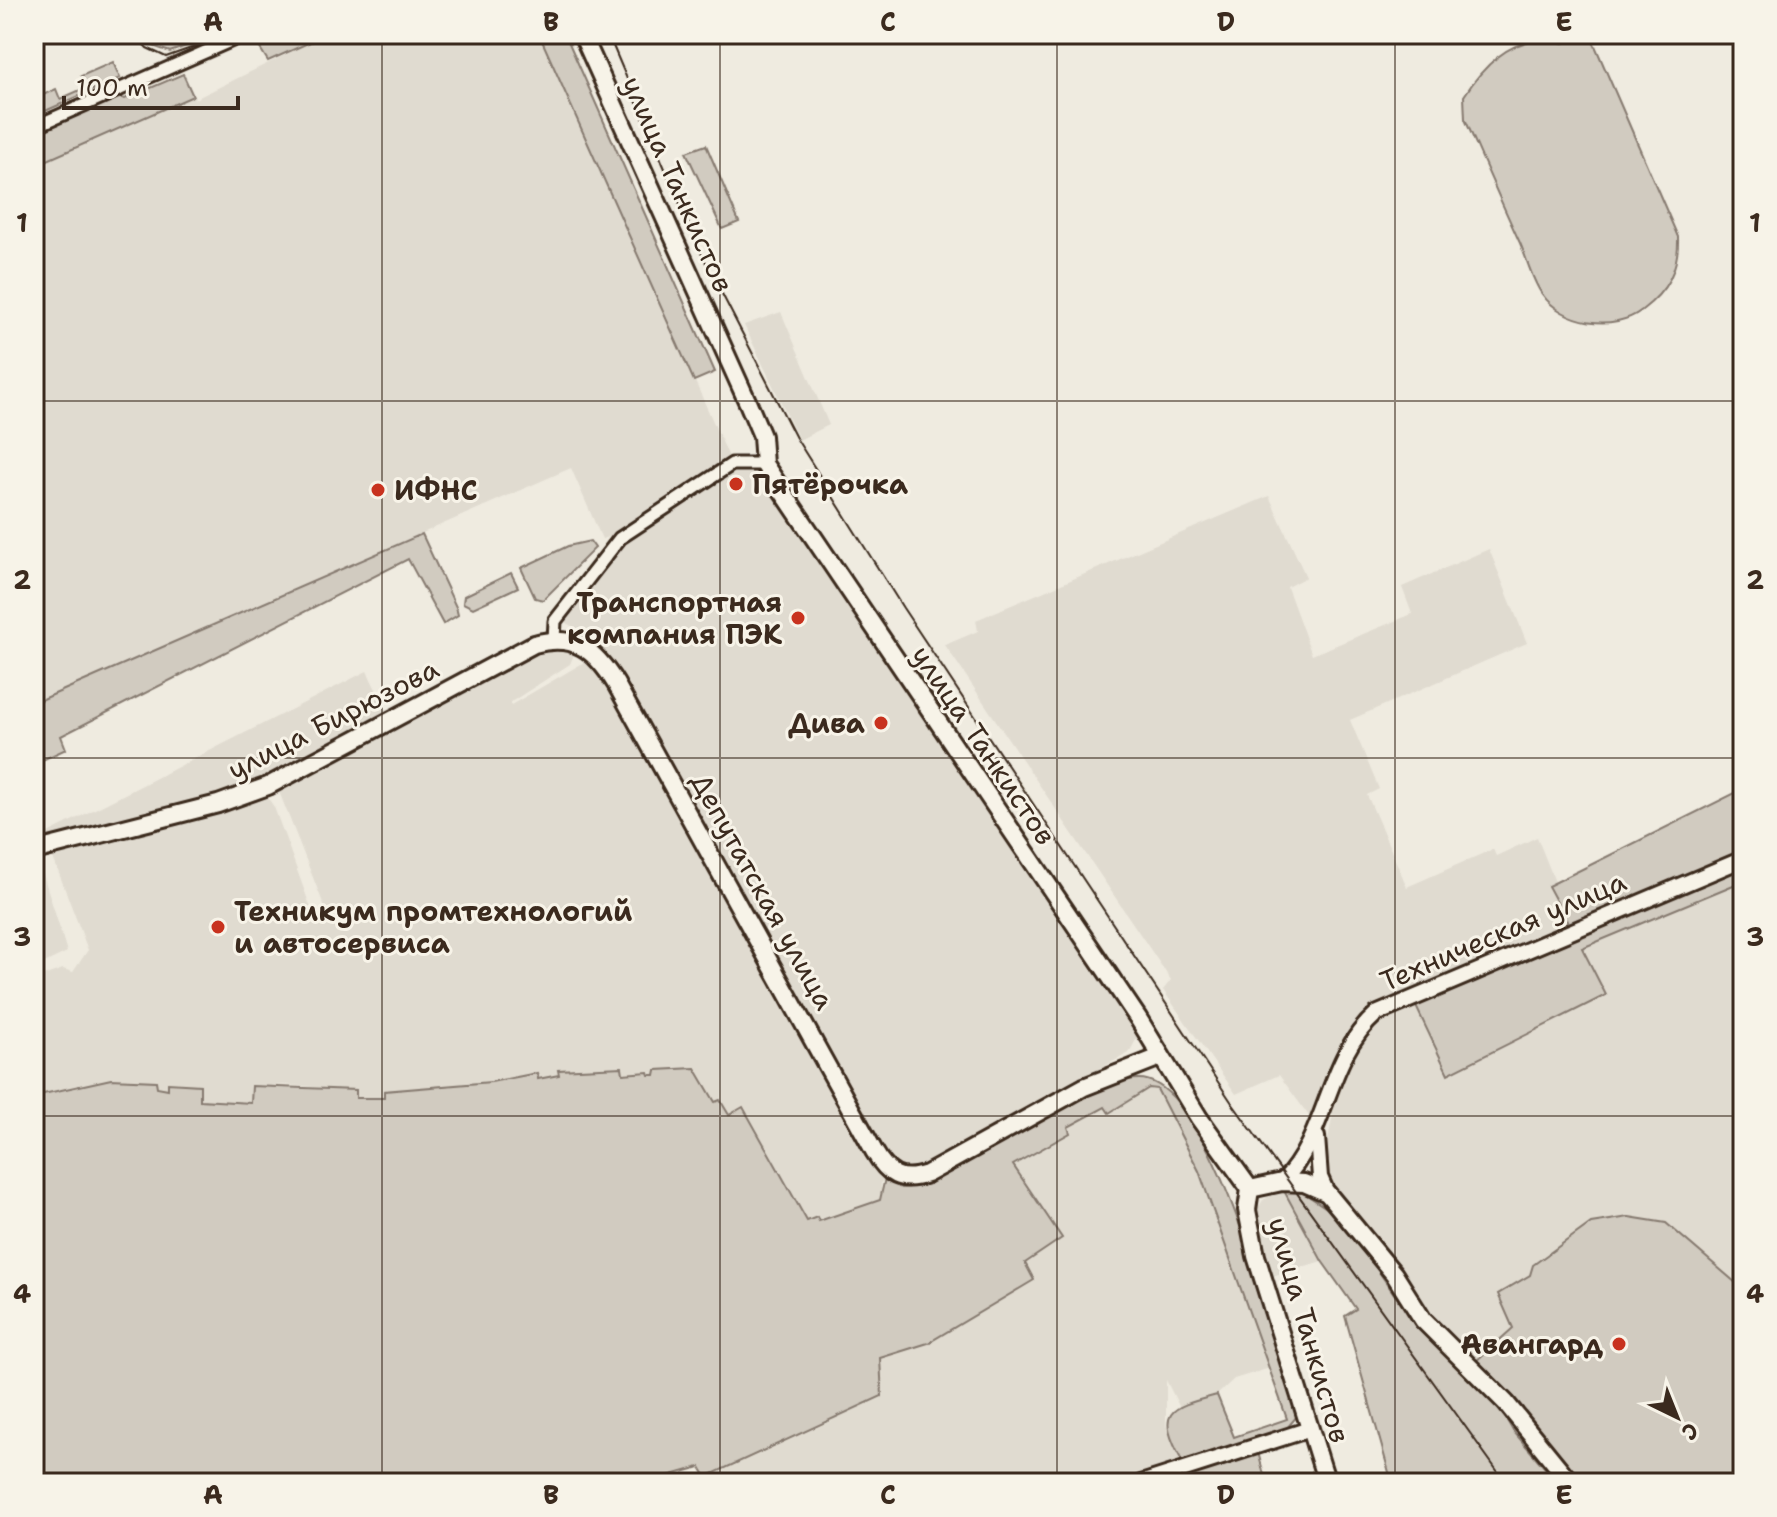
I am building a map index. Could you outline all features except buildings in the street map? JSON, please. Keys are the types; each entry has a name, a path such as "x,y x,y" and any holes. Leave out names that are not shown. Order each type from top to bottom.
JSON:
{"main road":[{"name":"улица Танкистов","path":"582,34 762,436 764,464 1250,1189 1247,1210 1256,1256 1327,1483"},
{"name":"Депутатская улица","path":"554,639 570,641 586,649 608,671 883,1166 901,1179 927,1174 1084,1087 1160,1057"},
{"name":"улица Бирюзова","path":"34,851 218,804 268,786 534,644 554,639"},
{"path":"1250,1189 1282,1182 1304,1183 1327,1193 1385,1262 1423,1320 1506,1403 1571,1483"}],"street":[{"path":"34,127 239,35"},
{"path":"554,639 555,621 620,538 732,464 764,464"},
{"name":"Техническая улица","path":"1282,1182 1298,1166 1352,1040 1376,1014 1743,859"},
{"path":"1318,1125 1320,1177 1327,1193"},
{"path":"1142,1483 1310,1429"}],"shaded area":[{"path":"138,34 217,35 170,52 150,45"},
{"path":"273,34 328,34 268,61 256,42"},
{"path":"328,34 539,34 729,457 617,534 602,539 571,468 34,703 34,166 193,96 195,99"},
{"path":"539,34 565,34 715,372 694,381"},
{"path":"1590,34 1678,237 1674,270 1665,287 1631,317 1604,323 1575,318 1551,304 1542,294 1465,119 1464,96 1483,71 1506,51 1533,41 1564,43"},
{"path":"113,62 120,78 34,116 34,99 56,89 60,99 85,88 81,76"},
{"path":"183,74 193,96 34,166 34,134 118,97 125,99"},
{"path":"706,145 739,222 722,229 686,152"},
{"path":"781,312 829,425 799,440 744,325"},
{"path":"736,468 757,472 770,484 1133,1022 1138,1036 1129,1053 917,1167 902,1169 888,1158 612,660 583,632 566,623 566,618 623,540"},
{"path":"1269,496 1306,577 1287,587 1312,655 1412,614 1402,587 1489,549 1527,643 1350,720 1379,789 1367,795 1407,887 1493,849 1496,856 1537,837 1555,882 1548,886 1569,925 1372,1009 1348,1034 1337,1053 1312,1120 1279,1075 1236,1094 1163,990 1171,980 945,645 978,631 976,620"},
{"path":"422,534 458,615 443,624 408,559 61,736 66,749 34,764 34,703"},
{"path":"590,541 595,548 543,600 535,598 521,568 568,546"},
{"path":"511,573 518,587 473,608 463,603 464,596"},
{"path":"567,648 575,652 570,664 511,702 511,705 588,660 595,667 656,762 885,1178 881,1183 881,1200 819,1221 807,1221 743,1107 729,1115 715,1102 694,1068 656,1070 656,1075 648,1075 647,1072 623,1074 622,1068 558,1071 559,1075 549,1079 538,1079 536,1073 491,1082 384,1091 385,1098 355,1098 356,1090 285,1085 270,1086 251,1103 199,1100 200,1085 168,1083 169,1089 157,1087 156,1081 111,1079 34,1096 34,979 63,969 73,972 88,950 52,855 259,795 268,798 274,807 313,914 327,913 278,789 538,650"},
{"path":"367,671 388,714 312,756 216,797 58,838 40,837"},
{"path":"1743,789 1743,852 1569,925 1548,886"},
{"path":"38,858 67,952 34,968 34,859"},
{"path":"1743,865 1743,881 1582,948 1606,995 1448,1074 1414,1002"},
{"path":"1743,881 1743,1289 1666,1223 1591,1223 1533,1265 1530,1275 1499,1294 1513,1328 1476,1361 1431,1319 1341,1198 1330,1178 1325,1165 1326,1151 1335,1101 1348,1061 1378,1020 1414,1002 1449,1074 1606,994 1582,948"},
{"path":"622,1067 623,1074 648,1072 649,1075 655,1075 656,1070 695,1068 715,1102 720,1100 729,1115 743,1107 807,1221 817,1217 819,1221 880,1200 885,1178 901,1188 922,1186 1093,1092 1139,1079 1163,1088 1185,1112 1206,1146 1225,1187 1290,1374 1298,1415 1287,1428 1182,1461 1174,1444 1169,1431 1171,1414 1187,1404 1217,1395 1234,1437 1287,1419 1199,1171 1157,1089 1149,1088 1109,1113 1105,1107 1068,1127 1070,1133 1013,1165 1062,1238 1025,1263 1034,1280 928,1343 880,1358 882,1396 706,1477 700,1467 643,1483 34,1483 34,1096 111,1079 156,1081 157,1087 168,1089 168,1083 200,1085 200,1100 251,1103 252,1086 356,1090 356,1098 384,1098 384,1091 491,1082 537,1073 538,1079 559,1075 558,1070"},
{"path":"1149,1088 1157,1090 1199,1171 1270,1368 1234,1379 1217,1395 1179,1406 1166,1380 1166,1425 1182,1461 1127,1483 695,1483 831,1421 880,1358 928,1343 1034,1280 1025,1263 1062,1237 1013,1165 1070,1133 1067,1127 1105,1107 1109,1113"},
{"path":"1296,1188 1328,1209 1351,1231 1399,1301 1498,1405 1513,1431 1558,1483 1392,1483 1345,1316 1356,1309 1322,1261 1283,1189"},
{"path":"1283,1189 1322,1261 1269,1277 1257,1233 1258,1208 1263,1200"},
{"name":"Авангард","path":"1629,1217 1666,1223 1743,1289 1743,1483 1582,1483 1531,1419 1476,1361 1513,1328 1498,1294 1530,1275 1533,1265 1591,1223"},
{"path":"1258,1452 1266,1483 1165,1483"}],"tram line":[{"path":"134,34 147,48 166,57 230,34"},
{"path":"608,34 699,249 796,438 903,608 1232,1103 1506,1483"}],"place":[{"name":"Пятёрочка","path":"736,484"},
{"name":"ИФНС","path":"378,490"},
{"name":"Транспортная компания ПЭК","path":"798,618"},
{"name":"Дива","path":"881,723"},
{"name":"Техникум промтехнологий и автосервиса","path":"218,927"},
{"name":"Авангард","path":"1619,1344"}]}
